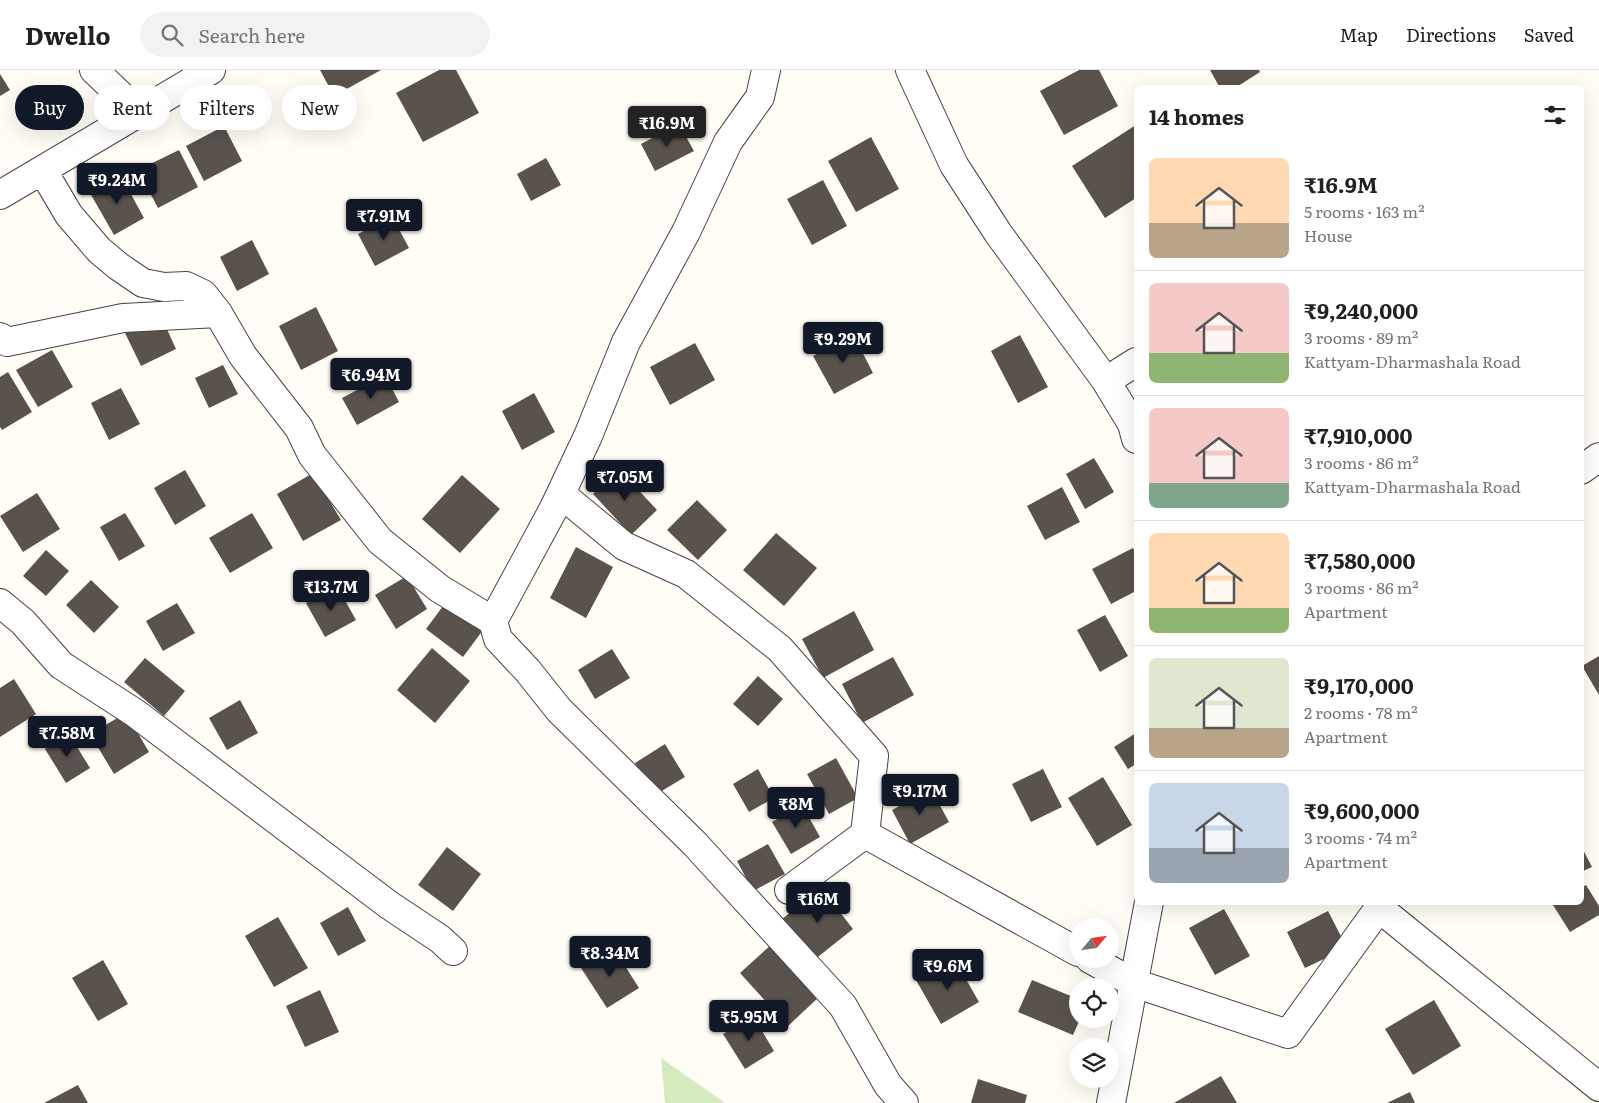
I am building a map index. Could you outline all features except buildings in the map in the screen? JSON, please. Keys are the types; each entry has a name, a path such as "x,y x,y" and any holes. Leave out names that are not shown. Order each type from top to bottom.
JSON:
{"street":[{"path":"94,70 110,85"},
{"path":"170,94 210,70"},
{"path":"492,621 561,494 588,436 626,342 686,232 728,142 760,96 766,70"},
{"path":"910,70 954,165 998,233 1106,382 1132,424 1134,432"},
{"path":"0,195 110,130"},
{"path":"43,170 69,215 99,250 143,283 164,287 186,286 203,294 218,313 244,356 299,428 312,455 380,541 440,589 492,621 498,639 528,671 559,710 696,844 843,1006 888,1084 904,1103"},
{"path":"0,337 8,342 123,318 218,313"},
{"path":"1106,382 1134,363"},
{"path":"1584,468 1599,457"},
{"path":"561,494 624,546 686,574 780,649 874,756 865,834 789,890"},
{"path":"0,603 23,622 61,665 136,713 389,905 453,951"},
{"path":"865,834 1069,947"},
{"path":"1111,1103 1148,905"},
{"path":"1106,968 1134,983 1288,1034 1380,905 1599,1087"}],"green space":[{"path":"661,1058 725,1103 665,1103"}]}
